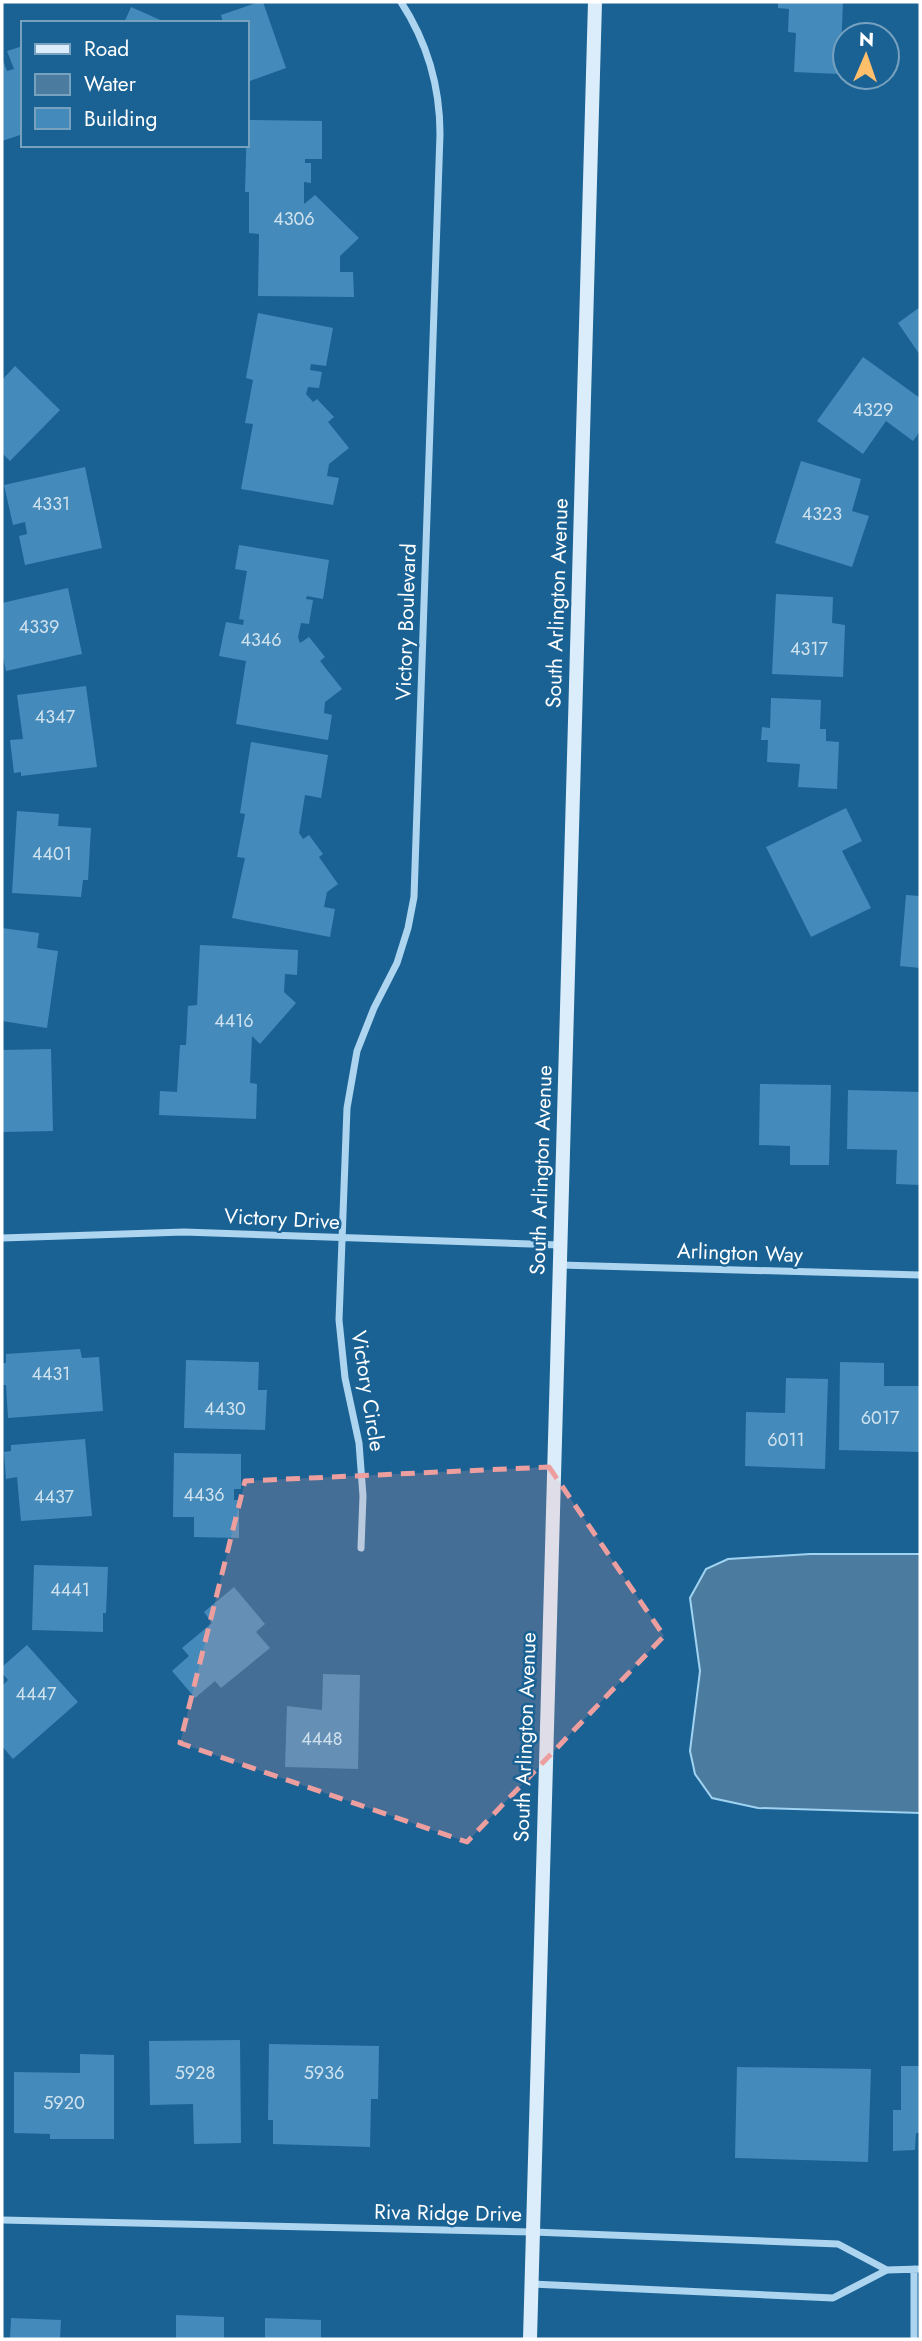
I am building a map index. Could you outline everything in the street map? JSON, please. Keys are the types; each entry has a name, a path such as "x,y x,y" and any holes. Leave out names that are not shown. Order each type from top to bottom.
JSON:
{"main road":[{"name":"South Arlington Avenue","path":"530,2339 594,2"}],"street":[{"name":"Victory Boulevard","path":"342,1239 347,1108 354,1062 374,1008 397,963 408,928 415,882 440,117 435,79 424,43 401,2"},
{"name":"Victory Drive","path":"2,1238 184,1232 560,1245"},
{"name":"Victory Circle","path":"342,1239 340,1343 360,1455 363,1496 361,1548"},
{"name":"Arlington Way","path":"560,1265 920,1275"},
{"name":"Riva Ridge Drive","path":"2,2220 533,2232 838,2244 887,2270"},
{"path":"532,2284 833,2298 887,2270 917,2269 914,2339"}],"highlighted area":[{"path":"549,1467 664,1636 467,1842 180,1743 245,1481"}],"water":[{"path":"810,1554 920,1554 920,1813 758,1808 712,1798 695,1774 690,1751 700,1671 690,1598 706,1569 728,1559"}],"building":[{"path":"263,2 286,68 248,82 248,21 222,21 221,15"},
{"path":"778,2 843,2 842,21 831,21 831,74 794,72 796,33 788,32 789,9 778,8"},
{"path":"131,7 162,21 125,21"},
{"path":"21,47 21,135 2,141 2,58 7,71 14,69 7,51"},
{"path":"248,120 322,121 322,159 305,159 305,163 311,163 311,183 304,182 304,204 315,195 359,238 340,256 340,272 353,272 354,297 258,296 259,234 249,233 249,192 245,192"},
{"path":"920,307 920,355 898,323"},
{"path":"258,313 333,328 326,366 311,364 310,370 322,372 319,388 308,387 306,394 313,402 317,399 334,417 328,422 349,448 329,464 327,476 339,478 333,505 241,489 253,424 245,423 253,380 246,378"},
{"path":"863,357 920,398 920,431 913,441 886,421 863,454 817,421"},
{"path":"15,366 60,410 10,461 2,453 2,380"},
{"path":"801,461 861,479 852,511 869,516 852,567 775,543"},
{"path":"85,467 102,548 25,565 19,536 27,534 25,522 13,525 4,485"},
{"path":"239,545 329,560 323,599 307,596 306,599 313,600 309,624 301,623 298,637 300,643 309,637 325,657 320,661 342,689 325,702 324,713 332,715 328,740 236,724 246,661 219,656 226,622 243,625 244,620 239,619 247,571 235,569"},
{"path":"68,588 82,654 6,671 2,652 2,603"},
{"path":"776,594 833,597 832,623 845,625 843,677 772,674"},
{"path":"86,686 97,767 21,776 21,772 14,773 10,740 23,739 17,695"},
{"path":"771,698 821,700 820,729 826,729 826,741 839,742 837,789 798,787 800,764 767,762 768,740 761,740 762,727 770,728"},
{"path":"251,742 328,755 321,798 305,795 299,833 303,839 309,835 323,854 319,857 338,884 327,892 324,907 335,909 330,937 232,918 245,858 237,857 245,814 240,813"},
{"path":"846,808 862,841 842,851 871,908 811,937 766,847"},
{"path":"17,811 59,814 58,826 91,828 88,880 83,880 81,897 12,893"},
{"path":"906,895 920,896 920,968 900,966"},
{"path":"2,928 39,933 37,948 58,951 47,1028 2,1021"},
{"path":"200,945 298,950 297,975 285,974 284,992 296,1003 260,1044 252,1036 250,1083 257,1084 256,1119 159,1115 160,1091 177,1092 180,1045 186,1045 188,1006 197,1005"},
{"path":"51,1049 53,1131 2,1132 2,1050"},
{"path":"760,1084 831,1085 829,1165 790,1165 790,1146 759,1145"},
{"path":"848,1090 920,1092 920,1185 896,1184 897,1150 847,1149"},
{"path":"80,1349 82,1358 99,1357 103,1411 8,1418 6,1385 2,1385 2,1363 6,1363 6,1354"},
{"path":"186,1360 259,1362 258,1390 267,1390 265,1430 184,1428"},
{"path":"840,1362 884,1363 884,1386 920,1386 920,1452 839,1450"},
{"path":"786,1378 828,1379 825,1469 745,1466 746,1412 785,1413"},
{"path":"85,1439 92,1516 21,1521 17,1477 6,1479 4,1452 11,1451 11,1445"},
{"path":"174,1453 241,1454 241,1489 234,1489 234,1500 239,1500 239,1538 194,1537 194,1517 173,1517"},
{"path":"34,1565 108,1567 103,1632 32,1630"},
{"path":"234,1587 265,1624 256,1632 270,1648 221,1688 215,1681 195,1698 172,1671 189,1656 182,1648 212,1623 204,1612"},
{"path":"27,1645 78,1702 13,1759 2,1746 2,1686 8,1680 2,1673 2,1667"},
{"path":"323,1674 360,1675 358,1769 285,1767 287,1706 322,1710"},
{"path":"240,2040 241,2143 194,2144 193,2104 150,2105 149,2041"},
{"path":"269,2044 379,2046 378,2099 371,2099 370,2147 273,2144 273,2120 268,2120"},
{"path":"80,2054 114,2055 114,2139 50,2139 50,2134 14,2133 14,2072 80,2073"},
{"path":"901,2066 920,2066 920,2133 916,2133 915,2150 893,2151 893,2110 901,2110"},
{"path":"737,2067 871,2069 868,2162 735,2158"},
{"path":"176,2315 224,2317 224,2339 176,2339"},
{"path":"11,2318 61,2320 60,2339 10,2339"},
{"path":"265,2318 321,2320 321,2339 265,2339"}]}
